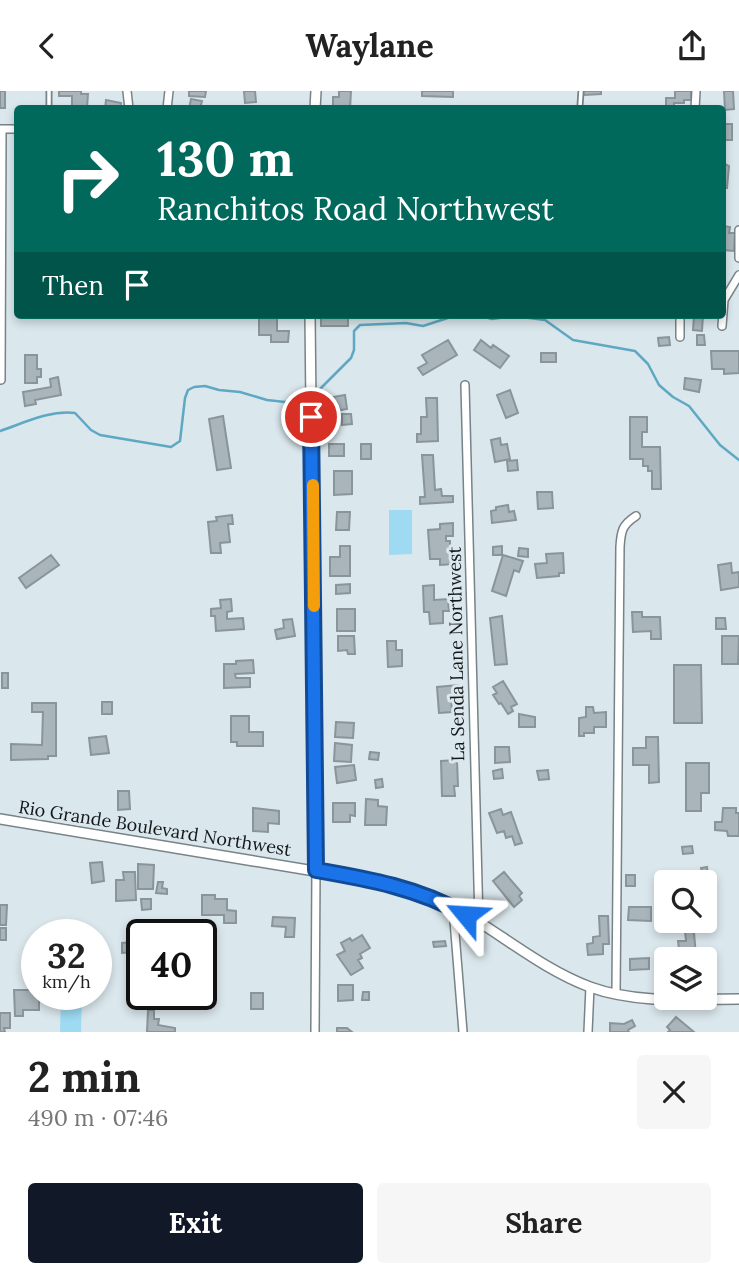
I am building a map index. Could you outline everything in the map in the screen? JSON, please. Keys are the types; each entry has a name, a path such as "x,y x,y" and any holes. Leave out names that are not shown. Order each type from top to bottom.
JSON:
{"street":[{"path":"1,129 1,380"},
{"path":"739,230 739,258"},
{"path":"726,297 739,275"},
{"path":"310,319 316,870 315,1032"},
{"path":"680,319 680,337"},
{"path":"722,326 723,319"},
{"name":"La Senda Lane Northwest","path":"465,385 479,922"},
{"path":"616,993 620,547 621,529 636,516"},
{"name":"Rio Grande Boulevard Northwest","path":"0,819 381,882 426,895 453,908 524,952 590,987 647,998 739,999"},
{"path":"453,908 463,1032"},
{"path":"588,1032 590,987"}],"shaded area":[{"path":"389,510 412,510 412,554 389,555"},
{"path":"61,1010 82,1010 81,1032 60,1032"}],"building":[{"path":"0,91 5,91 5,108 0,108"},
{"path":"59,91 81,91 81,94 88,94 87,105 72,105 72,96 59,96"},
{"path":"189,91 206,91 205,97 189,96"},
{"path":"244,91 255,91 256,102 245,103"},
{"path":"339,91 351,91 350,105 333,105 333,97 339,97"},
{"path":"422,91 453,91 453,97 422,96"},
{"path":"583,91 601,91 601,94 584,95"},
{"path":"675,91 691,91 691,100 666,105 666,98 675,98"},
{"path":"724,91 733,91 734,109 726,110"},
{"path":"191,99 202,101 201,105 190,105"},
{"path":"106,100 121,103 121,105 105,105"},
{"path":"726,124 732,124 732,140 726,140"},
{"path":"726,164 729,166 726,188"},
{"path":"726,226 730,227 729,233 735,233 734,251 726,250"},
{"path":"259,319 277,319 277,331 289,331 288,342 271,342 271,335 259,335"},
{"path":"321,319 348,319 348,326 321,326"},
{"path":"694,319 703,319 702,331 693,330"},
{"path":"697,335 704,335 705,345 697,345"},
{"path":"669,337 670,345 659,346 658,338"},
{"path":"448,340 457,355 423,375 418,368 427,363 422,355"},
{"path":"481,340 509,356 500,368 474,350"},
{"path":"711,351 739,351 739,373 724,374 724,369 712,369"},
{"path":"541,353 556,353 556,362 541,362"},
{"path":"25,355 37,355 37,369 41,369 41,377 37,377 37,383 25,383"},
{"path":"58,377 61,395 35,400 36,404 25,406 23,392 51,387 50,379"},
{"path":"685,378 701,380 699,392 684,389"},
{"path":"510,390 518,413 506,418 497,395"},
{"path":"345,395 347,409 335,411 333,397"},
{"path":"426,398 437,398 438,441 417,442 417,434 421,434 421,417 427,417"},
{"path":"342,414 351,414 352,424 342,425"},
{"path":"223,416 231,468 217,470 209,419"},
{"path":"630,417 647,417 647,432 642,432 642,447 660,447 661,489 652,489 652,471 648,471 648,466 643,466 643,459 630,459"},
{"path":"500,438 501,445 507,444 510,459 495,462 491,440"},
{"path":"329,444 344,444 344,456 329,456"},
{"path":"361,444 371,444 371,459 361,459"},
{"path":"422,455 433,455 435,490 441,489 442,496 453,496 453,502 420,504 420,497 425,497"},
{"path":"517,460 518,470 508,471 507,461"},
{"path":"334,471 352,471 352,494 334,495"},
{"path":"537,492 552,492 553,508 538,509"},
{"path":"508,505 509,512 514,511 516,520 492,523 491,511 496,510 496,507"},
{"path":"337,512 350,512 349,530 336,530"},
{"path":"232,515 233,524 228,524 230,542 220,543 221,553 211,553 208,522 217,521 216,517"},
{"path":"453,523 453,536 446,536 446,541 450,541 450,549 454,549 455,564 440,565 440,559 430,559 428,530 440,529 440,524"},
{"path":"340,546 350,546 350,576 330,576 330,557 340,557"},
{"path":"502,546 502,555 493,555 493,547"},
{"path":"519,548 528,549 528,557 518,556"},
{"path":"563,553 564,573 537,578 535,564 547,563 546,554"},
{"path":"51,555 59,565 26,588 19,578"},
{"path":"503,555 523,561 519,572 514,570 506,596 492,591"},
{"path":"731,563 732,573 739,572 739,587 721,590 718,565"},
{"path":"350,584 350,593 336,594 336,585"},
{"path":"434,585 434,600 448,599 449,611 443,611 443,623 430,624 429,612 424,612 423,586"},
{"path":"231,599 232,611 227,612 227,619 243,618 244,629 216,631 215,616 211,616 211,609 221,608 220,600"},
{"path":"337,609 355,609 355,631 337,631"},
{"path":"632,612 642,612 642,617 660,617 661,639 651,639 651,631 633,632"},
{"path":"502,616 507,664 495,665 490,618"},
{"path":"716,618 725,618 726,629 716,629"},
{"path":"292,619 295,636 277,639 275,630 284,628 283,620"},
{"path":"338,636 354,636 355,654 348,654 347,650 338,651"},
{"path":"722,636 739,636 738,664 722,664"},
{"path":"387,641 396,641 396,650 402,650 402,666 388,667"},
{"path":"253,660 254,673 235,674 236,678 250,678 250,687 224,688 224,664"},
{"path":"674,665 701,665 702,723 674,723"},
{"path":"2,673 8,673 8,688 2,688"},
{"path":"503,681 517,704 511,707 513,711 508,714 493,695 497,693 493,687"},
{"path":"458,685 459,696 451,696 452,712 439,713 437,687"},
{"path":"102,702 112,702 112,714 102,714"},
{"path":"32,703 56,703 56,756 48,756 48,759 11,760 11,744 42,745 43,712 32,712"},
{"path":"586,707 593,707 594,713 606,712 606,727 594,727 594,733 579,736 579,718 586,717"},
{"path":"519,714 535,717 535,727 519,727"},
{"path":"231,716 249,716 249,732 263,732 263,746 237,746 237,742 231,742"},
{"path":"336,722 354,723 353,738 335,737"},
{"path":"106,736 109,753 91,755 89,738"},
{"path":"646,737 658,737 659,782 649,783 649,765 633,765 633,748 646,748"},
{"path":"335,743 352,745 351,762 334,761"},
{"path":"495,747 509,747 510,762 495,763"},
{"path":"370,752 379,753 378,760 369,759"},
{"path":"457,760 458,786 454,786 455,796 442,796 441,761"},
{"path":"686,763 709,763 709,793 701,793 701,811 686,811"},
{"path":"354,765 356,780 337,783 335,767"},
{"path":"502,769 503,778 494,779 493,771"},
{"path":"548,770 549,779 539,780 537,771"},
{"path":"382,779 383,787 376,788 375,780"},
{"path":"118,791 129,791 130,809 118,810"},
{"path":"366,799 378,800 378,806 387,807 386,825 365,825"},
{"path":"333,803 355,803 355,816 350,815 350,822 333,822"},
{"path":"253,808 279,811 279,824 268,823 268,832 253,831"},
{"path":"723,808 736,808 736,813 739,813 739,836 728,836 727,831 715,830 715,822 722,822"},
{"path":"501,809 503,815 511,812 522,843 515,845 512,836 506,838 504,831 497,833 489,813"},
{"path":"692,846 693,853 683,854 682,847"},
{"path":"102,862 104,881 92,883 90,863"},
{"path":"138,864 154,865 153,889 138,889"},
{"path":"123,872 135,872 136,900 116,901 116,880 124,880"},
{"path":"504,872 522,893 519,896 522,900 514,907 493,881"},
{"path":"626,875 635,875 635,886 626,886"},
{"path":"158,882 163,882 162,888 167,889 167,894 156,893"},
{"path":"202,895 227,899 227,910 236,911 236,923 224,923 224,915 202,915"},
{"path":"141,899 151,899 151,909 142,910"},
{"path":"0,905 7,905 6,925 0,925"},
{"path":"629,907 651,907 651,921 628,920"},
{"path":"599,916 608,916 609,944 603,944 603,954 588,955 587,944 593,943 593,937 600,936"},
{"path":"273,917 295,918 294,937 285,937 286,927 272,926"},
{"path":"0,928 6,928 6,940 0,940"},
{"path":"685,933 694,933 695,947 679,947 678,941 686,941"},
{"path":"362,935 370,948 360,954 362,958 358,960 363,968 351,975 337,955 345,951 341,943"},
{"path":"445,941 446,946 434,947 433,942"},
{"path":"122,943 126,943 126,953 122,953"},
{"path":"649,958 649,969 630,970 630,959"},
{"path":"338,985 353,985 353,1000 338,1001"},
{"path":"14,990 21,990 23,1016 15,1016"},
{"path":"363,992 369,992 369,1000 362,1000"},
{"path":"251,993 263,993 263,1009 251,1009"},
{"path":"148,1010 154,1010 154,1019 159,1019 158,1025 175,1028 175,1032 147,1032"},
{"path":"0,1013 10,1013 10,1028 4,1028 5,1032 0,1032"},
{"path":"676,1017 694,1032 668,1032 670,1030 667,1027"},
{"path":"632,1020 635,1026 628,1030 629,1032 610,1032 610,1023 624,1024"},
{"path":"632,1020 635,1026 628,1030 629,1032 610,1032 610,1023 624,1024"},
{"path":"337,1028 347,1028 352,1032 337,1032"}],"waterway":[{"path":"317,392 351,358 354,331 360,325 406,323 423,326 445,319"},
{"path":"537,319 545,320 573,340 635,351 648,364 659,385 689,406 720,445 739,460"},
{"path":"0,431 46,415 75,413 91,430 100,435 171,447 180,441 185,398 188,390 194,387 205,386 285,402 305,398"}],"slow traffic":[{"path":"313,485 314,606"}],"route":[{"path":"311,417 316,870 381,882 426,895 466,915"}]}
